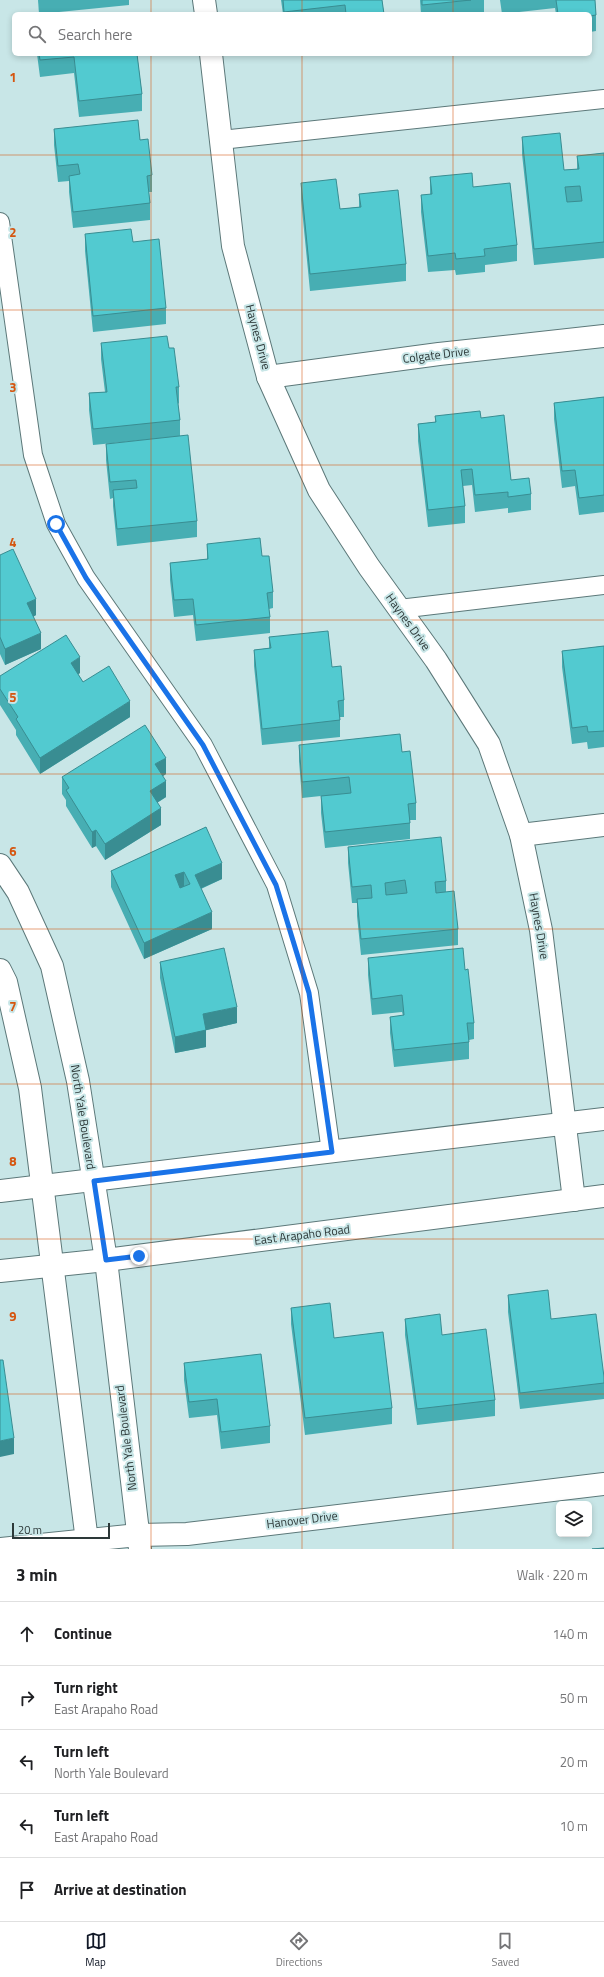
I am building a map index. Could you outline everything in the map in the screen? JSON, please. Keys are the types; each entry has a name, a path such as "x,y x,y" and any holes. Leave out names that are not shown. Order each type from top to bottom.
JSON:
{"street":[{"path":"204,0 206,12"},
{"name":"Haynes Drive","path":"211,56 233,246 268,376 319,490 369,567 436,660 489,744 521,834 541,930 574,1200"},
{"name":"Colgate Drive","path":"268,376 439,354 604,336"},
{"path":"521,834 604,825"},
{"name":"North Yale Boulevard","path":"0,864 18,892 52,966 78,1081 106,1260 139,1542"},
{"path":"0,970 6,982 30,1088 87,1544"},
{"path":"0,1191 604,1120"},
{"name":"East Arapaho Road","path":"0,1271 52,1264 106,1260 604,1196"},
{"name":"Hanover Drive","path":"0,1548 139,1542 186,1534 604,1484"}],"lane":[{"path":"221,140 604,99"},
{"path":"0,222 33,455 56,524 86,578 203,745 276,885 309,993 332,1152"},
{"path":"399,609 604,585"}],"building":[{"path":"283,0 382,0 384,12 346,12 345,5 284,12"},
{"path":"422,0 471,0 422,5"},
{"path":"556,0 595,0 596,15 592,16 592,12 558,12"},
{"path":"39,56 137,56 142,94 79,101 74,57 40,60"},
{"path":"138,120 140,140 148,139 152,175 147,176 150,203 73,212 69,176 80,174 78,164 58,166 54,129"},
{"path":"560,133 564,170 579,169 577,156 604,153 604,242 534,249 522,137","holes":["580,186 582,201 567,202 565,187"]},
{"path":"472,173 473,187 510,183 517,245 484,249 485,256 456,259 455,253 428,256 421,195 432,194 430,177"},
{"path":"336,179 340,209 361,207 359,194 398,190 406,264 310,274 301,183"},
{"path":"131,229 133,242 159,239 166,308 93,316 85,234"},
{"path":"167,336 169,348 174,348 179,387 176,387 180,420 93,429 89,393 107,392 101,343"},
{"path":"604,397 604,495 579,498 575,470 562,471 554,403"},
{"path":"480,411 481,418 504,415 511,480 529,478 531,494 508,497 508,492 475,495 472,469 461,470 465,506 428,510 418,424 436,422 435,416"},
{"path":"188,435 197,521 117,529 113,490 137,488 136,480 110,482 106,444"},
{"path":"260,538 262,556 269,556 273,592 267,593 270,617 196,625 193,599 174,600 170,563 208,559 207,544"},
{"path":"13,549 36,599 27,603 41,633 5,649 0,637 0,555"},
{"path":"328,631 332,667 341,666 344,700 338,701 340,720 262,729 254,650 271,648 269,637"},
{"path":"66,635 80,657 71,663 83,682 109,666 130,701 40,758 16,719 18,717 0,689 0,676"},
{"path":"604,646 604,731 588,732 587,726 572,728 562,651"},
{"path":"145,725 166,758 155,764 166,781 150,791 161,808 105,844 96,830 92,832 66,790 69,788 62,777"},
{"path":"400,734 402,752 410,751 416,803 408,804 410,823 325,832 321,796 351,793 349,777 302,782 299,745"},
{"path":"206,827 222,863 195,875 212,912 144,943 111,871","holes":["184,872 190,884 180,888 175,875"]},
{"path":"441,837 446,881 435,882 436,893 454,891 458,929 361,939 357,899 372,898 371,885 352,887 348,847","holes":["405,880 407,893 386,895 385,883"]},
{"path":"224,948 237,1007 203,1014 206,1030 175,1037 160,962"},
{"path":"463,948 465,970 468,969 474,1023 467,1023 469,1042 394,1050 390,1017 404,1015 402,995 372,999 368,958"},
{"path":"548,1290 551,1319 596,1314 604,1383 520,1393 508,1295"},
{"path":"330,1303 334,1338 383,1332 392,1408 305,1418 291,1308"},
{"path":"440,1314 442,1335 486,1329 495,1400 417,1409 405,1319"},
{"path":"261,1354 270,1426 221,1432 217,1399 189,1402 184,1363"},
{"path":"0,1360 3,1360 14,1438 0,1441"}],"route":[{"path":"56,524 86,578 203,745 276,885 309,993 332,1152 94,1181 106,1260 139,1256"}]}
